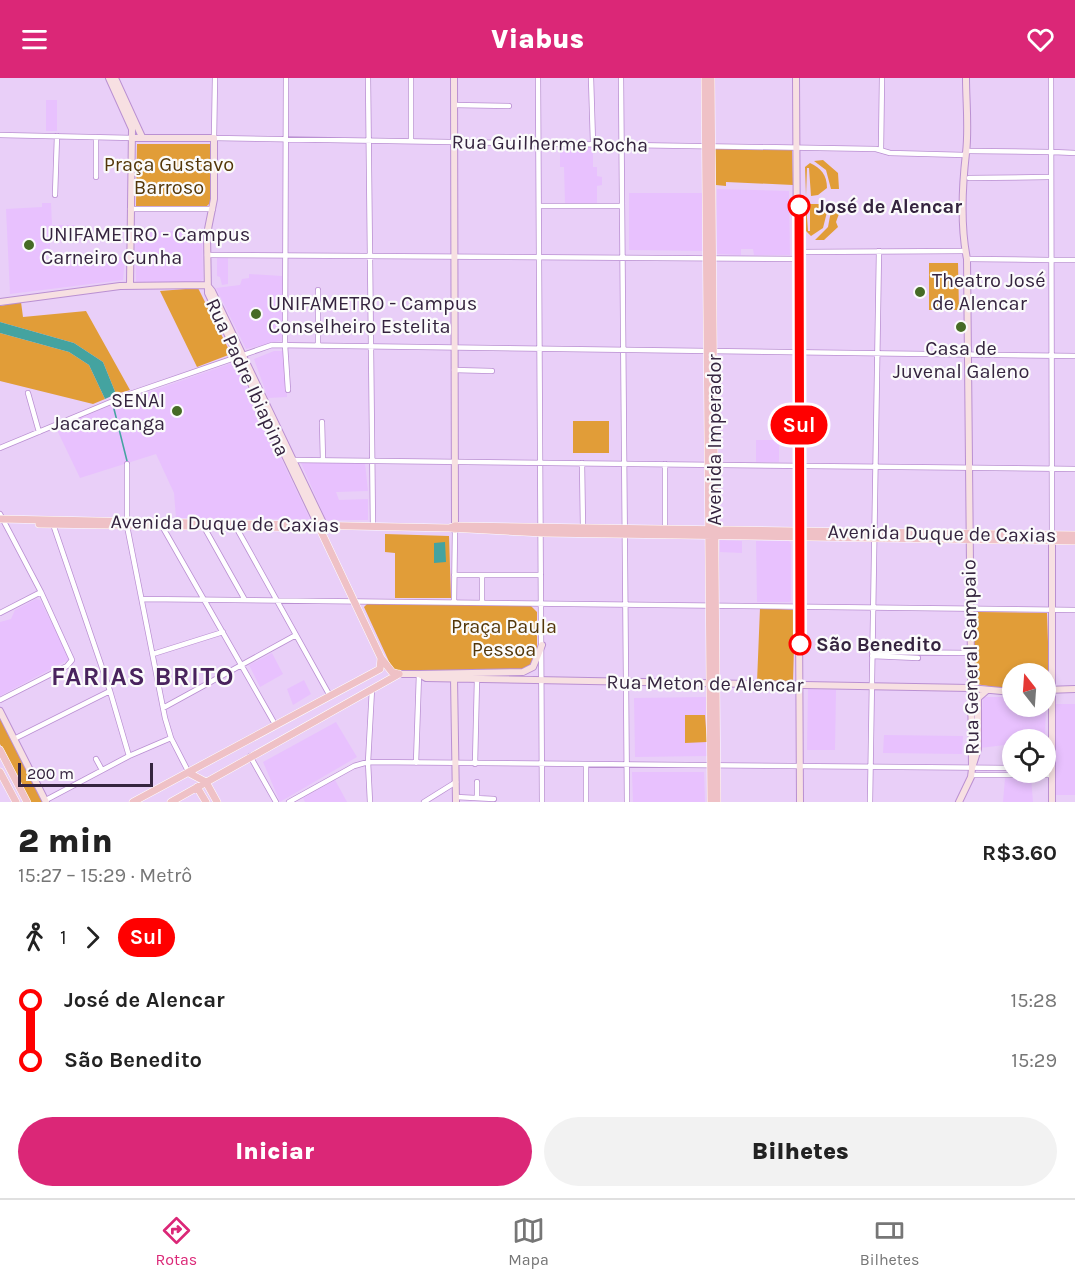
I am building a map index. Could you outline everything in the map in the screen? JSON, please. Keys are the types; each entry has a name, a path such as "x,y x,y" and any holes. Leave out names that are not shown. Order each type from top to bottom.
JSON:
{"main road":[{"name":"Avenida Imperador","path":"705,78 709,146"},
{"name":"Avenida Imperador","path":"711,78 709,146 711,533 714,767 717,802"},
{"name":"Avenida Duque de Caxias","path":"2,519 322,527"},
{"name":"Avenida Duque de Caxias","path":"2,519 52,524 453,528 1052,538 1075,541"},
{"name":"Rua Padre Ibiapina","path":"322,527 381,658 392,672 399,674"},
{"name":"Avenida Duque de Caxias","path":"541,530 665,529 711,533"},
{"name":"Avenida Duque de Caxias","path":"1052,538 1075,535"},
{"path":"133,802 380,669 381,658"},
{"path":"171,802 399,674"},
{"path":"0,750 27,802"},
{"name":"Avenida Imperador","path":"711,802 714,767"},
{"path":"0,772 15,802"},
{"path":"189,773 206,782 217,802"},
{"path":"197,787 206,802"}],"street":[{"path":"109,78 132,129 133,138 130,285"},
{"path":"115,78 142,138"},
{"path":"0,302 130,285 207,285 207,234 213,209 215,78"},
{"path":"286,78 285,345 288,390"},
{"path":"368,78 373,527"},
{"path":"411,78 411,141"},
{"path":"454,78 457,105 454,141 454,602"},
{"path":"538,78 542,802"},
{"path":"591,78 593,143"},
{"path":"621,78 627,802"},
{"path":"796,78 800,802"},
{"path":"881,149 882,78"},
{"name":"Rua General Sampaio","path":"966,78 967,153 962,172 968,355 971,772"},
{"path":"1050,663 1052,610 1051,78"},
{"path":"457,105 509,106"},
{"path":"0,135 133,138"},
{"path":"55,195 57,136"},
{"path":"96,137 96,177"},
{"name":"Rua Guilherme Rocha","path":"133,138 798,147 881,149 890,153 1075,153"},
{"path":"969,178 1047,177"},
{"path":"539,206 622,206"},
{"path":"130,208 213,209"},
{"path":"207,255 709,258 879,251 965,251"},
{"path":"870,802 879,251"},
{"path":"969,259 1075,261"},
{"name":"Rua Padre Ibiapina","path":"207,285 208,293 322,527"},
{"path":"318,290 318,345"},
{"path":"0,448 38,430 130,394 272,345 1075,356"},
{"path":"454,370 492,371"},
{"path":"28,393 38,430"},
{"path":"321,422 323,460"},
{"path":"289,460 1075,469"},
{"path":"582,463 583,528"},
{"path":"127,464 127,523 163,708 171,738 189,773"},
{"path":"665,464 665,529"},
{"path":"0,700 72,662 41,591 2,519"},
{"path":"52,524 110,691 129,756"},
{"path":"162,526 276,726"},
{"path":"204,527 244,600"},
{"path":"236,527 330,696"},
{"path":"454,575 541,574"},
{"path":"482,575 482,603"},
{"path":"0,613 41,591"},
{"path":"143,599 1075,610"},
{"path":"153,654 223,632"},
{"path":"163,708 296,635"},
{"path":"416,763 419,674 523,672 533,667 542,645"},
{"path":"872,654 971,652"},
{"path":"872,654 918,658"},
{"name":"Rua Meton de Alencar","path":"399,674 419,674 426,678 970,688 1002,692"},
{"path":"454,678 456,799 494,799"},
{"path":"475,764 477,679"},
{"path":"370,802 368,762 372,689"},
{"path":"1056,689 1075,689"},
{"path":"14,739 110,691"},
{"path":"959,802 978,749 978,698 987,691"},
{"path":"0,711 46,801 129,756 171,738"},
{"path":"250,756 276,802"},
{"path":"96,759 102,770"},
{"path":"289,802 354,766 368,762 1002,772"},
{"path":"586,766 586,802"},
{"path":"971,772 1002,769"},
{"path":"424,802 456,782"},
{"path":"477,782 477,798"},
{"path":"1051,783 1052,802"}],"shaded area":[{"path":"46,100 57,100 57,131 46,131"},
{"path":"560,146 593,147 593,167 597,167 597,176 602,177 602,185 597,186 597,203 565,203 564,167 560,167"},
{"path":"717,189 789,191 790,255 754,255 753,249 741,249 741,255 717,254"},
{"path":"629,193 702,193 703,251 629,250"},
{"name":"UNIFAMETRO - Campus Carneiro Cunha","path":"42,203 51,203 52,225 76,225 76,241 50,241 50,252 44,252 43,262 49,262 49,266 76,266 77,257 125,257 123,280 10,294 6,209 42,207"},
{"path":"135,231 202,231 203,279 200,282 136,282"},
{"path":"228,257 228,284 222,285 220,277 217,276 217,258"},
{"name":"UNIFAMETRO - Campus Conselheiro Estelita","path":"249,274 282,276 284,340 246,349 216,288 240,285 242,279 249,278"},
{"path":"0,322 74,343 103,362 116,394 105,399 89,365 69,352 0,333"},
{"path":"274,351 285,351 287,397 268,398 254,359"},
{"path":"235,362 310,519 176,518 174,493 156,454 80,478 56,428 117,403"},
{"path":"756,440 779,440 779,462 756,462"},
{"path":"301,463 365,463 368,491 336,492 339,500 368,499 368,520 326,520"},
{"path":"720,540 742,541 742,553 720,552"},
{"path":"756,541 789,541 791,544 791,601 757,602"},
{"path":"445,542 446,562 434,563 434,543"},
{"path":"36,599 40,600 70,659 0,696 0,622 11,619 15,610"},
{"path":"272,653 283,674 260,687 249,665"},
{"path":"304,680 311,694 293,705 287,689"},
{"path":"808,689 836,690 835,750 807,750"},
{"path":"706,697 707,756 635,757 634,698"},
{"path":"983,697 1002,697 1002,717 1046,717 1045,729 1002,729 1002,745 980,748"},
{"path":"1056,704 1075,704 1075,795 1056,795"},
{"path":"336,722 357,757 280,802 263,762"},
{"path":"884,735 963,736 962,754 883,753"},
{"path":"632,772 704,772 705,802 633,802"},
{"path":"335,780 347,802 305,802 303,798"},
{"path":"1005,783 1031,783 1033,802 1003,802"}],"green space":[{"name":"Praça Gustavo Barroso","path":"137,144 211,144 211,202 207,206 136,206"},
{"path":"715,149 792,149 793,185 726,182 726,186 716,185"},
{"path":"823,160 838,173 839,189 831,189 826,170 814,161"},
{"path":"810,163 823,172 827,188 818,195 811,196 809,168 807,168 806,196 805,167"},
{"path":"806,204 808,231 810,231 810,204 819,204 827,212 823,228 811,236 806,231"},
{"path":"831,211 840,211 836,222 838,227 824,240 815,240 828,227"},
{"path":"929,263 958,263 959,310 929,310"},
{"path":"198,288 231,354 197,367 160,291"},
{"path":"21,302 23,317 86,311 130,390 116,394 103,362 74,343 0,322 0,306"},
{"path":"0,333 69,352 89,365 105,399 93,404 0,381"},
{"path":"573,421 609,421 609,453 573,453"},
{"path":"385,534 449,536 451,598 395,598 395,553 385,552"},
{"name":"Praça Paula Pessoa","path":"367,604 530,605 537,612 537,656 534,664 521,670 396,670 392,668 364,607"},
{"path":"760,608 795,610 793,682 757,682"},
{"path":"978,612 1047,613 1049,663 1002,663 1002,688 976,684 974,680 974,617"},
{"path":"685,715 705,715 707,742 685,743"},
{"path":"0,718 43,802 30,802 0,744"}],"waterway":[{"path":"114,409 127,461"}],"metro line":[{"name":"Sul","path":"799,206 800,644"}],"place":[{"name":"José de Alencar","path":"799,206"},
{"name":"UNIFAMETRO - Campus Carneiro Cunha","path":"29,245"},
{"name":"Theatro José de Alencar","path":"920,292"},
{"name":"UNIFAMETRO - Campus Conselheiro Estelita","path":"256,314"},
{"name":"Casa de Juvenal Galeno","path":"961,327"},
{"name":"SENAI Jacarecanga","path":"177,411"},
{"name":"São Benedito","path":"800,644"}],"district":[{"name":"FARIAS BRITO","path":"143,676"}]}
